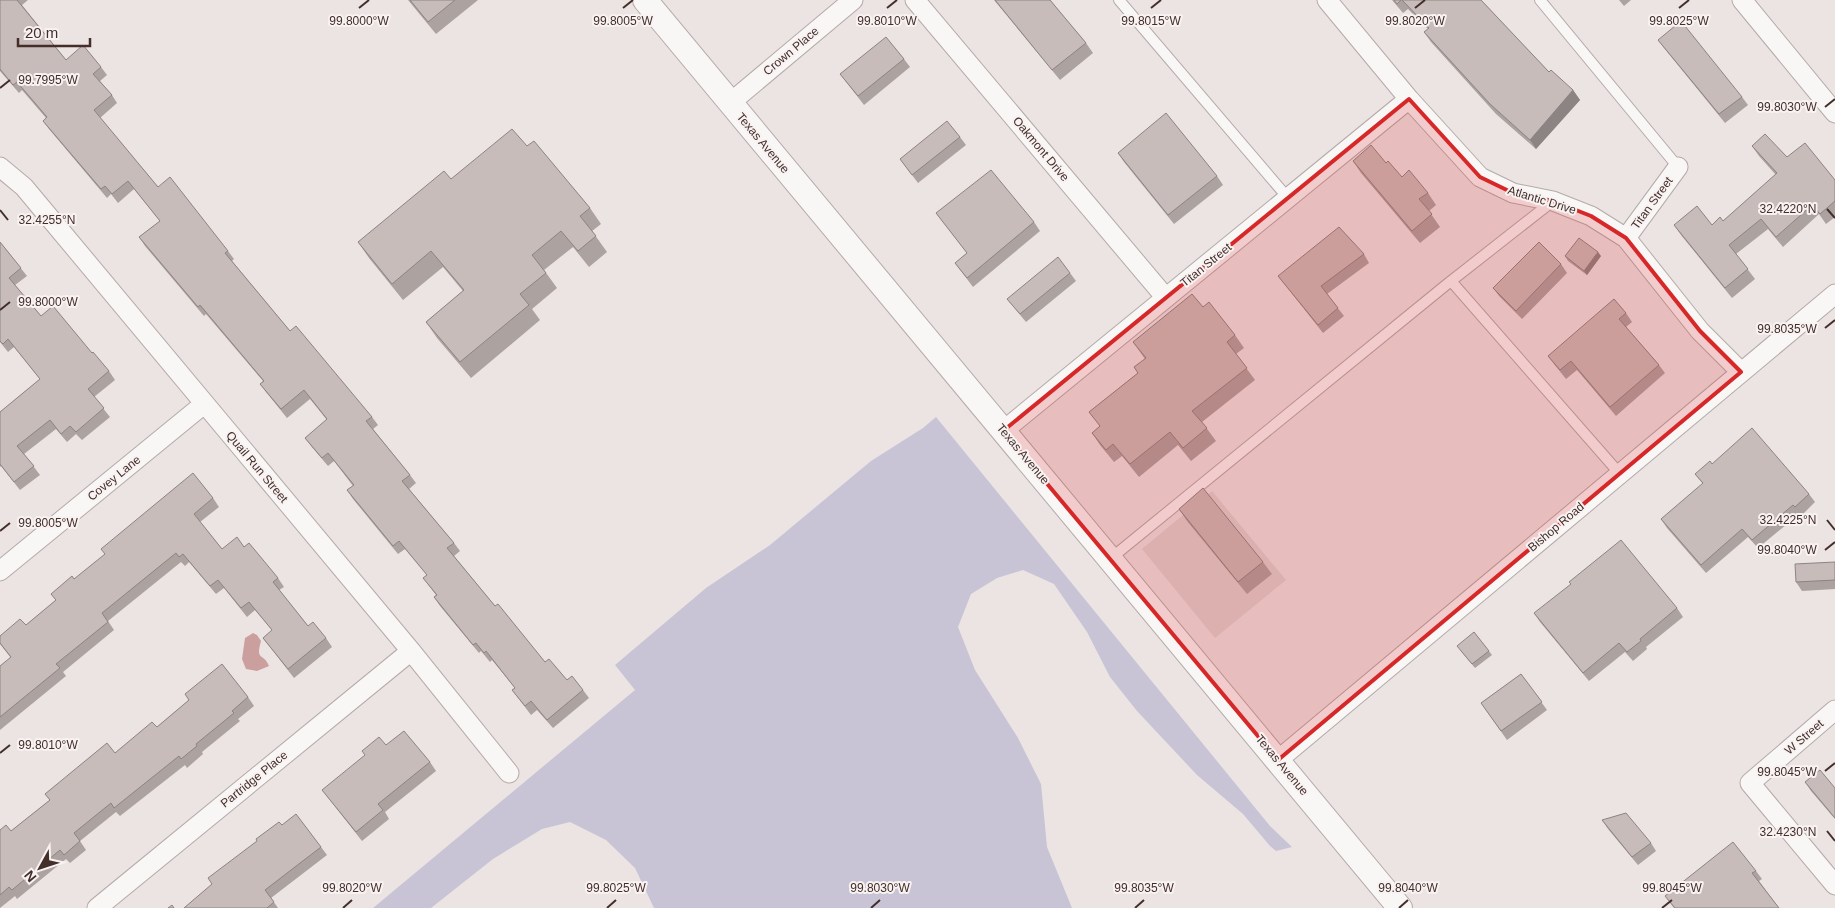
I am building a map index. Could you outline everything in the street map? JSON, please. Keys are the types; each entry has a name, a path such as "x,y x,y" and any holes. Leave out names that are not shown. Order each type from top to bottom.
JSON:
{"street":[{"name":"Texas Avenue","path":"645,0 1400,908"},
{"name":"Crown Place","path":"730,103 852,0"},
{"name":"Oakmont Drive","path":"915,0 1166,298"},
{"name":"Atlantic Drive","path":"1327,0 1408,99 1480,177 1513,193 1553,201 1591,216 1626,238 1700,331 1741,372"},
{"path":"1742,0 1835,113"},
{"name":"Titan Street","path":"1003,431 1408,99"},
{"name":"Titan Street","path":"1626,238 1678,166"},
{"name":"Quail Run Street","path":"0,167 24,187 411,650 510,773"},
{"name":"Bishop Road","path":"1278,760 1835,294"},
{"name":"Covey Lane","path":"0,571 204,404"},
{"name":"Partridge Place","path":"97,908 411,650"},
{"name":"W Street","path":"1835,710 1750,783 1835,885"}],"lane":[{"path":"1119,0 1288,198"},
{"path":"1540,0 1678,166"},
{"path":"1110,559 1451,281 1553,201"},
{"path":"1451,281 1620,474"}],"highlighted area":[{"path":"1409,99 1480,177 1513,193 1553,201 1591,216 1626,238 1700,331 1741,372 1278,760 1003,431"}],"shaded area":[{"path":"936,417 1270,826 1292,847 1276,851 1243,814 1197,775 1137,711 1110,677 1087,632 1054,584 1023,570 997,578 971,594 958,627 975,670 1018,738 1041,784 1047,847 1072,908 654,908 635,868 606,840 570,822 542,829 493,859 431,908 373,908 635,690 615,665 706,588 770,545 871,461 923,428"},
{"path":"1212,491 1286,580 1215,638 1142,549"},
{"path":"253,633 261,641 259,652 269,666 257,671 246,669 242,659 245,638"}],"building":[{"path":"0,0 17,0 66,60 83,45 101,67 93,74 112,95 94,110 158,187 170,177 228,251 225,253 290,331 296,326 372,417 366,421 410,475 402,481 454,543 447,548 495,606 498,604 545,662 549,659 567,680 572,676 583,690 547,720 531,701 525,706 512,690 515,688 486,651 484,653 476,643 473,645 434,597 437,595 423,578 427,575 399,541 393,546 347,490 354,485 328,453 322,458 305,438 327,419 304,390 281,409 260,384 264,381 139,237 160,221 128,181 112,194 105,186 101,189 43,121 47,117 17,82 13,85 0,69"},
{"path":"410,0 455,0 428,22"},
{"path":"995,0 1050,0 1086,43 1052,70"},
{"path":"1402,0 1481,0 1549,72 1551,70 1573,90 1530,140 1490,104 1424,32 1429,28"},
{"path":"1681,21 1742,97 1719,114 1658,40"},
{"path":"886,37 904,59 858,96 840,74"},
{"path":"1166,113 1217,176 1168,215 1118,153"},
{"path":"947,121 960,137 912,175 900,159"},
{"path":"512,129 527,146 534,141 590,208 580,216 596,236 578,251 561,231 532,255 546,273 520,294 529,305 460,362 426,322 464,290 431,251 392,284 358,242 444,171 451,179"},
{"path":"1765,134 1787,157 1805,143 1835,180 1835,201 1820,214 1812,205 1776,237 1761,219 1729,245 1748,269 1725,288 1674,225 1697,206 1712,225 1720,217 1723,221 1777,173 1752,146"},
{"path":"1371,145 1386,163 1388,161 1402,177 1409,170 1428,193 1419,199 1432,214 1412,231 1353,161"},
{"path":"991,170 1034,222 967,278 955,263 967,253 936,213"},
{"path":"1339,227 1364,254 1321,286 1338,308 1318,325 1278,276"},
{"path":"1579,238 1598,252 1584,271 1565,256"},
{"path":"0,242 21,268 9,278 41,316 53,306 109,371 88,389 104,408 76,432 70,426 61,434 50,420 17,446 34,466 14,482 0,464 0,412 40,379 8,339 3,344 0,341"},
{"path":"1539,242 1561,264 1516,311 1493,288"},
{"path":"1058,257 1070,273 1020,314 1007,299"},
{"path":"1192,294 1203,307 1209,302 1235,335 1227,342 1247,368 1192,411 1207,428 1183,448 1170,432 1130,464 1113,444 1106,450 1092,433 1100,426 1089,412 1138,373 1134,367 1146,358 1133,342"},
{"path":"1614,299 1626,313 1619,319 1659,365 1610,407 1571,361 1560,370 1548,356"},
{"path":"1752,428 1809,494 1752,540 1742,529 1701,565 1661,519 1703,483 1695,474 1710,461 1712,464"},
{"path":"193,473 213,498 194,514 222,549 237,537 244,547 249,543 278,578 273,582 308,626 313,622 326,638 288,669 263,638 272,630 249,602 241,608 218,580 210,586 183,554 179,557 176,553 102,613 108,622 56,664 60,668 0,717 0,666 11,657 0,643 0,636 20,619 26,625 56,600 51,594 72,576 74,579 105,554 101,549"},
{"path":"1203,488 1263,562 1238,582 1179,509"},
{"path":"1621,540 1677,608 1627,652 1619,643 1583,673 1534,613 1571,584 1569,582"},
{"path":"1835,562 1835,580 1796,582 1795,564"},
{"path":"1474,632 1489,651 1472,664 1457,646"},
{"path":"222,664 248,697 232,711 234,713 181,759 179,756 114,808 111,803 74,833 80,841 64,855 60,850 12,890 9,887 0,895 0,830 6,825 11,831 50,800 45,794 107,743 115,753 152,722 157,727 189,700 185,694"},
{"path":"1521,674 1542,702 1501,731 1481,703"},
{"path":"404,731 430,762 378,804 383,810 356,832 322,790 365,755 362,751 379,737 386,745"},
{"path":"1820,770 1835,788 1835,818 1805,782"},
{"path":"1626,813 1651,843 1632,857 1602,820"},
{"path":"296,814 321,847 265,890 274,902 267,908 184,908 212,884 208,878 279,822 282,825"},
{"path":"1733,842 1756,871 1752,873 1779,908 1675,908 1665,896"}]}
